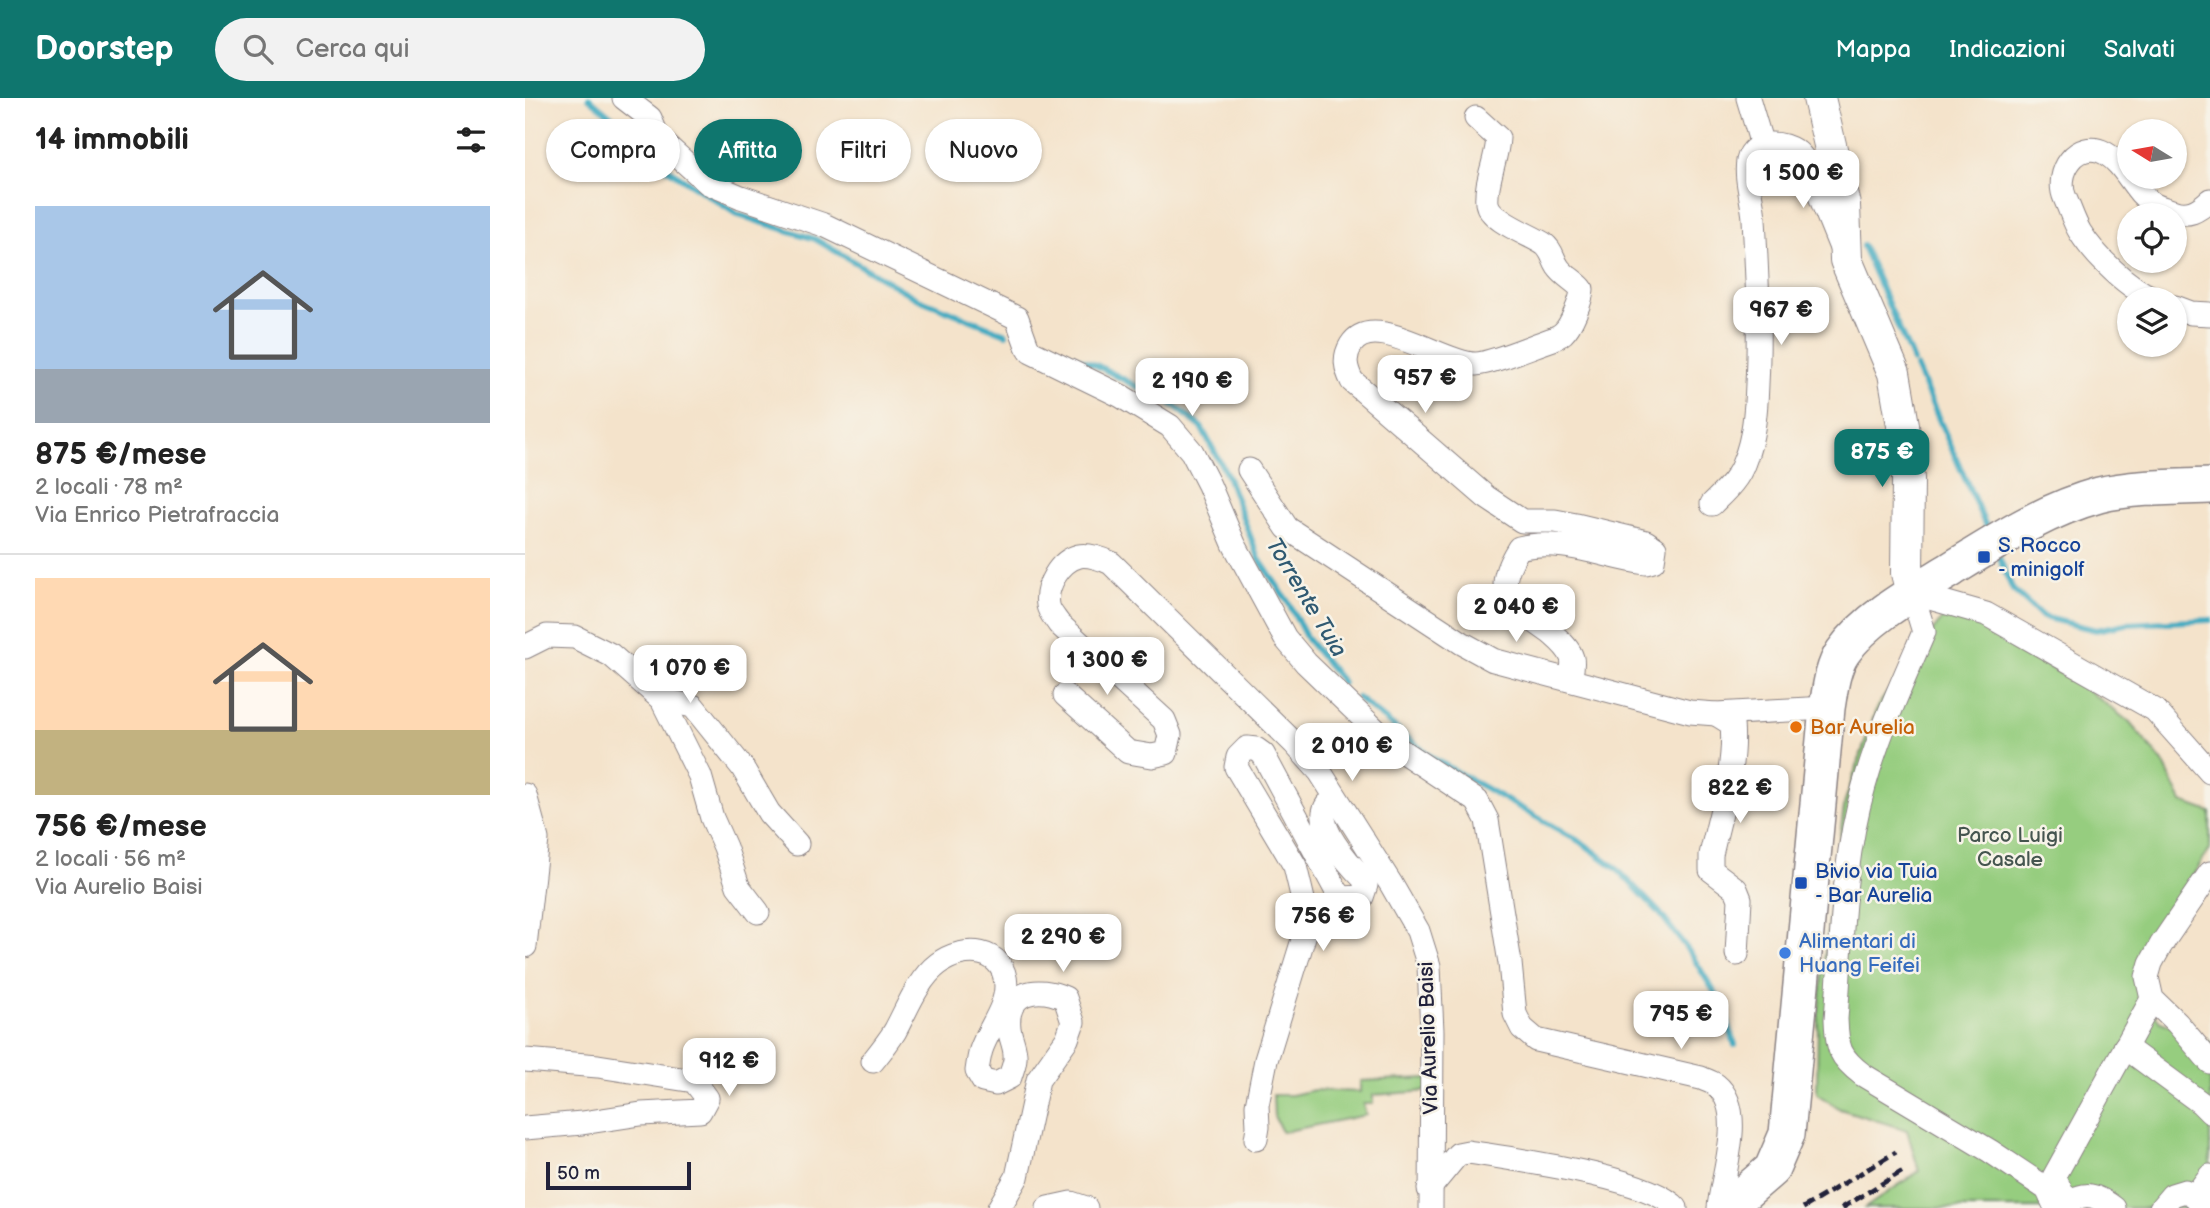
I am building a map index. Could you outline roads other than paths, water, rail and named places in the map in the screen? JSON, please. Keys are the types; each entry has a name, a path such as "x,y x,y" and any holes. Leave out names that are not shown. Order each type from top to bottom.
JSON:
{"main road":[{"path":"1727,1208 1772,1169 1787,1134 1827,708 1840,655 1862,630 1912,593 2004,537 2052,512 2101,495 2170,487 2210,486"}],"street":[{"path":"624,98 650,118 658,138 708,183 824,225 1017,317 1031,352 1121,396 1170,426 1192,452 1234,544 1285,638 1305,663 1388,742 1477,801 1487,820 1510,963 1515,1014 1522,1028 1537,1040 1701,1078 1716,1085 1724,1095 1731,1109 1733,1134 1721,1186 1719,1208"},
{"path":"1748,98 1762,145"},
{"path":"1819,98 1844,205 1846,260"},
{"path":"1476,118 1498,138 1497,155 1487,193 1488,207 1496,217 1546,246 1554,255 1558,267 1582,289 1582,297 1574,314 1564,333 1553,339 1478,364 1397,338 1367,332 1352,343 1347,354 1346,368 1352,381 1486,497 1522,522 1576,525 1646,542 1655,548 1653,561 1646,562 1574,547 1538,543 1519,548 1503,581 1504,593 1514,606 1561,641 1572,658 1570,680"},
{"path":"1712,504 1732,485 1744,463 1752,435 1759,349 1754,215 1748,160 1753,151 1770,143 1798,153 1807,164 1833,233 1894,373 1903,425 1908,480 1907,573 1924,632 1883,727 1863,787 1850,850 1836,1019 1837,1042 1845,1062 1990,1151 2047,1189 2061,1206"},
{"path":"2134,287 2107,264 2080,232 2062,192 2062,173 2071,158 2085,149 2095,149 2114,160 2153,204 2183,215 2193,212 2210,200"},
{"path":"2187,312 2210,314"},
{"path":"1248,470 1287,528 1462,643 1493,660 1690,712 1716,714 1827,708"},
{"name":"Via Aurelio Baisi","path":"1065,695 1128,752 1152,757 1166,753 1170,735 1164,720 1059,624 1048,608 1048,591 1056,573 1065,564 1079,556 1102,558 1111,563 1294,743 1320,772 1418,931 1429,967 1432,1119 1430,1198"},
{"path":"1912,593 1986,614 2155,710 2210,772"},
{"path":"525,647 547,636 575,637 611,655 663,700 701,776 712,818 739,886 758,912"},
{"path":"663,700 693,706 742,767 769,813 797,844"},
{"path":"1716,714 1732,724 1733,737 1730,768 1711,855 1711,870 1736,889 1740,899 1737,954"},
{"path":"1256,1139 1257,1105 1266,1060 1306,930 1306,912 1295,866 1236,767 1238,757 1247,748 1256,749 1263,754 1336,890 1342,898 1356,899 1362,897 1366,885 1364,879 1326,831 1322,817 1327,805 1339,803"},
{"path":"525,795 537,839 525,946"},
{"path":"2210,873 2151,963 2147,977 2152,999 2178,1023 2210,1062"},
{"path":"873,1061 893,1033 925,976 939,962 964,952 979,952 994,958 1001,965 1006,986 1003,1004 981,1050 977,1071 983,1081 996,1084 1010,1077 1016,1058 1009,1027 1010,1009 1021,996 1035,990 1065,998 1073,1022 1067,1040 1038,1080 1017,1177 999,1208"},
{"path":"2061,1206 2054,1177 2152,999"},
{"path":"2125,1047 2210,1112"},
{"path":"525,1060 598,1066 694,1081 707,1098 700,1111 641,1114 525,1128"},
{"path":"1430,1198 1458,1154 1468,1152 1546,1164 1651,1190 1669,1200 1676,1208"},
{"path":"2161,1208 2178,1192 2185,1191 2199,1202 2210,1176"},
{"path":"2061,1206 2078,1196 2087,1195 2114,1208"},
{"path":"1048,1208 1071,1203 1086,1208"}],"waterway":[{"name":"Torrente Tuia","path":"589,98 614,119"},
{"name":"Torrente Tuia","path":"680,177 738,215 815,239 916,298 1006,334"},
{"path":"1863,246 1913,361"},
{"name":"Torrente Tuia","path":"1040,345 1096,365 1175,406 1201,427 1226,473 1259,559 1288,602 1307,639 1343,683"},
{"path":"1916,367 1989,533"},
{"path":"1997,553 2013,590 2043,617 2096,630 2126,624 2210,620"},
{"name":"Torrente Tuia","path":"1358,698 1434,759 1584,844 1616,868 1659,912 1691,954 1723,1006 1735,1045"}],"railway":[{"path":"1803,1208 1896,1152"},
{"path":"1842,1208 1906,1169"}],"place":[{"name":"S. Rocco - minigolf","path":"1984,557"},
{"name":"Bar Aurelia","path":"1796,727"},
{"name":"Bivio via Tuia - Bar Aurelia","path":"1801,883"},
{"name":"Alimentari di Huang Feifei","path":"1785,953"}],"park label":[{"name":"Parco Luigi Casale","path":"2010,847"}]}
